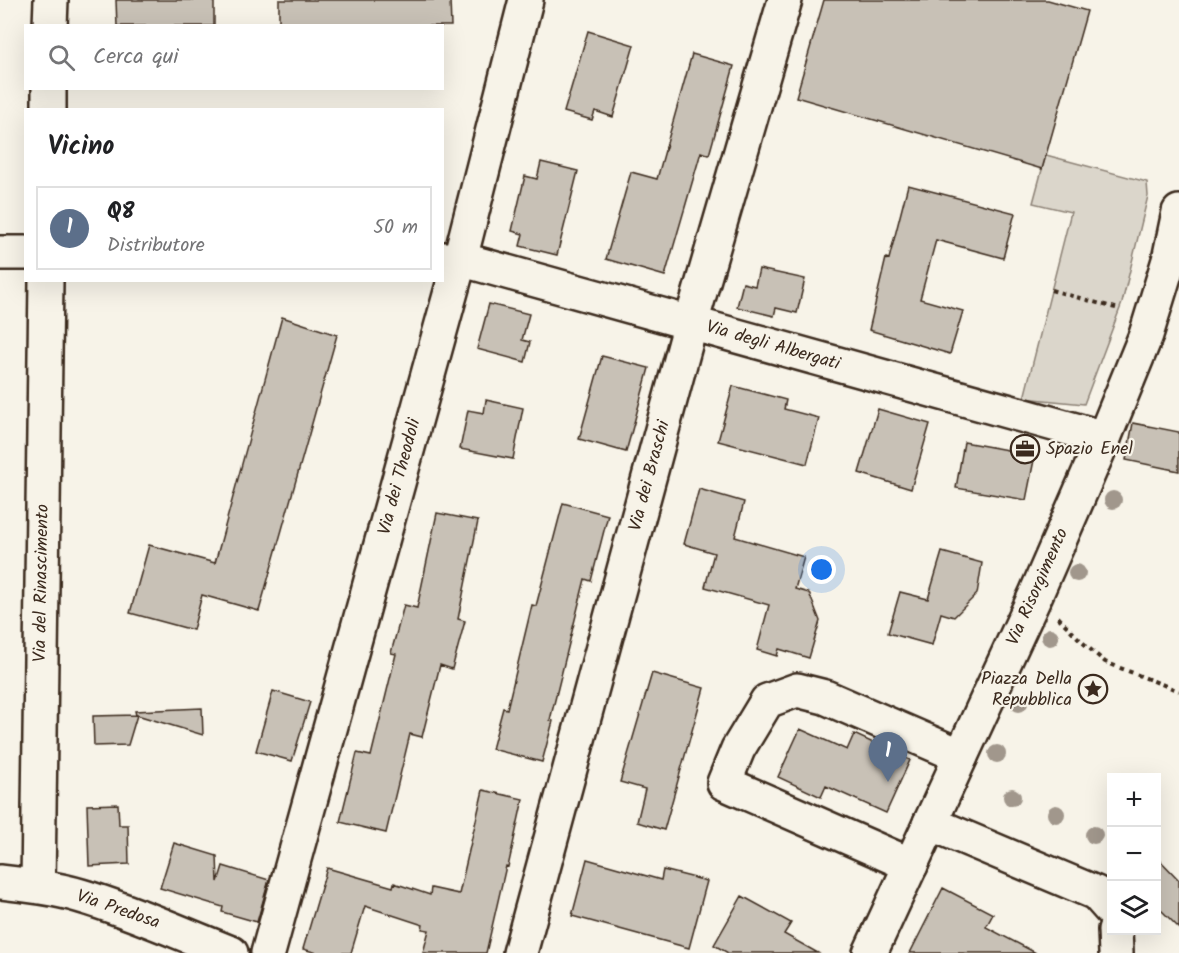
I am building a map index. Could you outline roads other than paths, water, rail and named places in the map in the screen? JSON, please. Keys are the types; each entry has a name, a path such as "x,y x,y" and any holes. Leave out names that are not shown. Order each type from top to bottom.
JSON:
{"street":[{"path":"50,24 51,0"},
{"name":"Via dei Theodoli","path":"268,953 451,259 526,0"},
{"name":"Via dei Braschi","path":"520,953 691,323 785,0"},
{"path":"49,90 49,108"},
{"name":"Via Risorgimento","path":"870,953 1036,594 1104,438 1146,335 1169,261 1179,212"},
{"path":"0,253 24,253"},
{"name":"Via degli Albergati","path":"451,259 1104,438"},
{"name":"Via del Rinascimento","path":"38,886 46,282"},
{"path":"911,865 724,783 738,749 767,702 797,690 825,697 961,756"},
{"path":"930,823 1096,893 1107,905"},
{"name":"Via Predosa","path":"0,882 38,886 81,896 133,914 220,951"},
{"path":"1115,935 1116,953"}],"place":[{"name":"Spazio Enel","path":"1025,449"},
{"name":"Piazza Della Repubblica","path":"1093,689"},
{"name":"Q8","path":"888,782"}]}
